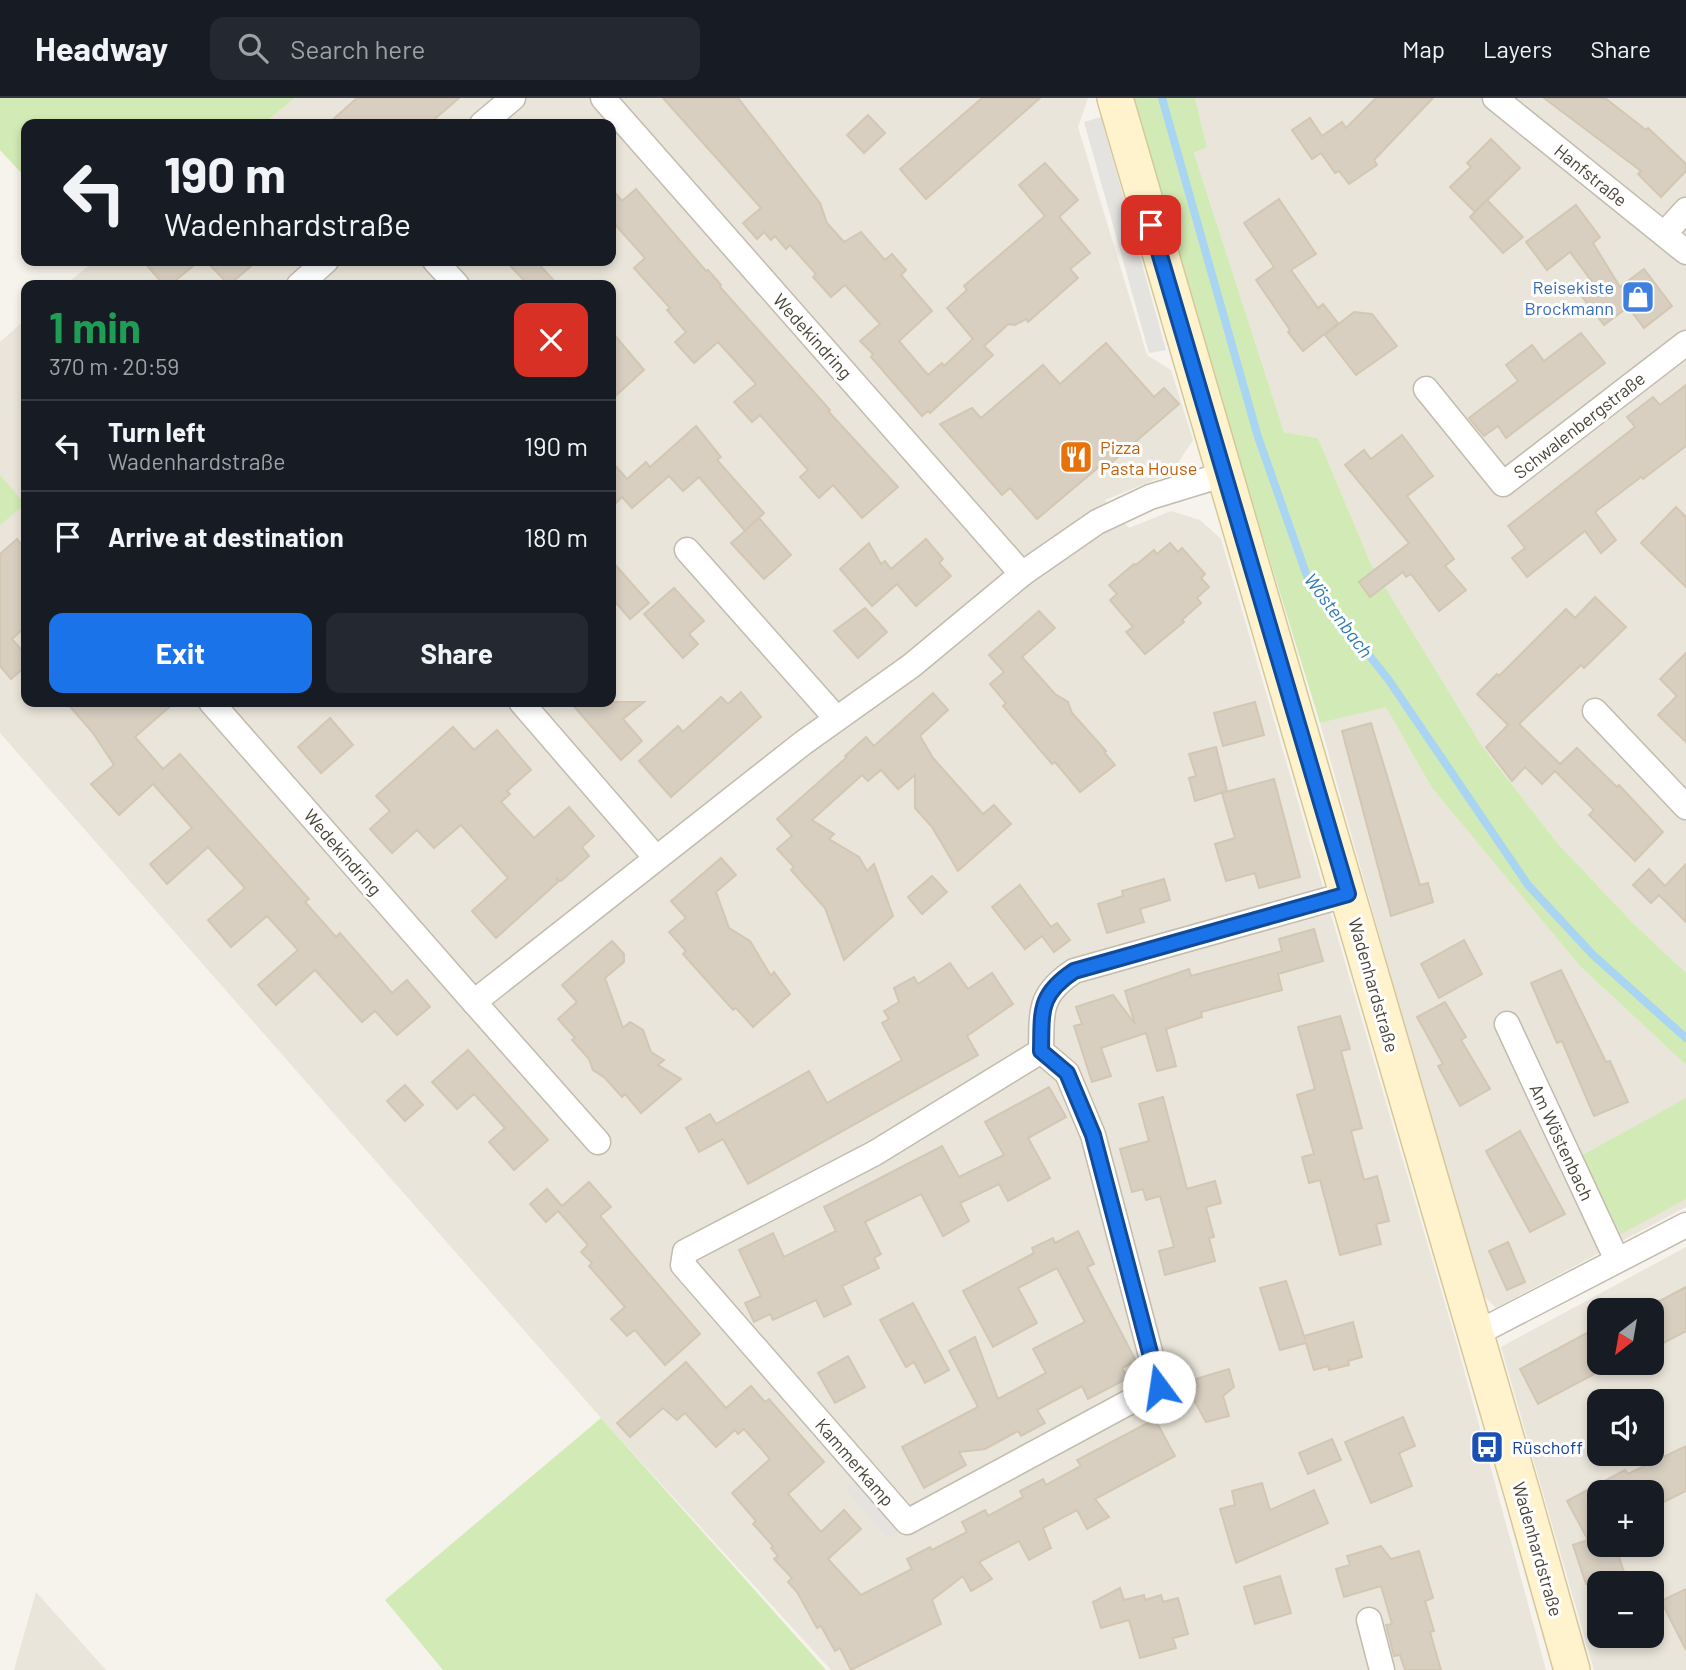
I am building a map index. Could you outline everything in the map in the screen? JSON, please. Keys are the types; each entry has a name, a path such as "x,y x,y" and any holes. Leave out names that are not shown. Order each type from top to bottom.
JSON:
{"street":[{"path":"488,119 513,98"},
{"name":"Wedekindring","path":"603,98 1023,575"},
{"name":"Wadenhardstraße","path":"1115,98 1572,1670"},
{"name":"Hanfstraße","path":"1494,98 1686,252"},
{"path":"1664,234 1686,210"},
{"path":"305,280 320,266"},
{"path":"440,266 452,280"},
{"name":"Schwalenbergstraße","path":"1426,389 1503,484 1686,343"},
{"path":"474,1002 836,718 911,666 1023,575 1097,522 1128,506 1225,474"},
{"path":"687,550 836,718"},
{"name":"Wedekindring","path":"215,707 598,1142"},
{"path":"525,707 656,858"},
{"path":"1595,711 1686,807"},
{"path":"1041,1051 1041,1018 1046,998 1056,983 1074,971 1348,894"},
{"name":"Am Wöstenbach","path":"1507,1024 1616,1260"},
{"name":"Kammerkamp","path":"1041,1051 1067,1073 1093,1135 1159,1387 907,1522 683,1265 685,1252 875,1153 1041,1051"},
{"path":"1474,1331 1489,1327 1686,1225"},
{"path":"1369,1620 1382,1670"}],"shaded area":[{"path":"295,98 1088,98 1078,127 1147,355 1171,370 1193,440 1178,463 1159,478 1105,500 1129,528 1171,511 1200,520 1221,539 1458,1348 1546,1670 831,1670 601,1418 0,733 0,342 21,323 21,707 616,707 616,280 71,280 88,266 616,266 616,119 269,119"},
{"path":"1195,98 1686,98 1686,973 1633,923 1558,844 1482,746 1371,564 1318,438 1284,432 1194,153 1207,147"},
{"path":"1101,117 1166,350 1149,353 1084,122"},
{"path":"1386,706 1432,788 1579,965 1686,1065 1686,1207 1496,1308 1479,1291 1320,723"},
{"path":"1686,1247 1686,1670 1594,1670 1588,1648 1664,1648 1664,1571 1587,1571 1587,1646 1501,1347 1587,1301 1587,1376 1664,1376 1664,1298 1592,1298"},
{"path":"860,1477 902,1527 888,1539 846,1489"},
{"path":"36,1592 106,1670 14,1670"}],"green space":[{"path":"0,98 295,98 269,119 21,119 21,173 0,150"},
{"path":"1128,98 1195,98 1207,147 1194,153 1284,432 1318,438 1371,564 1482,746 1558,844 1633,923 1686,973 1686,1065 1579,965 1432,788 1386,707 1320,723"},
{"path":"0,475 21,499 21,507 0,525"},
{"path":"1686,1098 1686,1199 1621,1234 1579,1157"},
{"path":"601,1418 826,1670 443,1670 385,1600"}],"building":[{"path":"357,98 459,98 435,119 334,119"},
{"path":"663,98 738,98 820,203 827,223 844,242 861,232 885,260 892,254 906,270 901,275 932,311 899,341 928,375 942,363 944,366 973,339 947,308 967,290 964,286 1045,216 1019,185 1045,163 1078,200 1059,217 1090,253 1070,269 1078,278 1028,322 1026,319 1015,325 1008,324 984,346 993,355 930,413 928,411 922,416 860,341 880,324 845,285 831,297 813,277 816,274 790,245 786,249 775,236 771,240 764,232 757,239 743,223 761,208"},
{"path":"982,98 1040,98 926,199 900,169"},
{"path":"1376,98 1433,98 1374,160 1377,165 1349,184 1339,171 1335,173 1321,153 1312,159 1292,130 1310,118 1322,136 1342,122 1346,128"},
{"path":"1544,98 1605,98 1646,130 1648,128 1686,164 1686,171 1661,197 1638,174 1641,171"},
{"path":"868,115 885,133 864,153 847,135"},
{"path":"1491,139 1520,168 1475,212 1450,187 1471,167 1467,163"},
{"path":"636,189 830,410 828,411 898,487 862,518 833,485 819,498 800,477 808,470 760,415 752,422 734,402 756,384 718,342 694,363 675,342 686,332 667,310 670,308 634,268 645,258 616,226 616,194 622,201"},
{"path":"1279,199 1316,254 1291,270 1318,308 1323,304 1338,323 1303,351 1256,280 1274,267 1244,223"},
{"path":"1487,200 1523,237 1503,253 1470,217"},
{"path":"1576,205 1600,237 1593,243 1620,287 1644,269 1672,306 1644,328 1628,307 1604,325 1580,294 1593,283 1570,252 1547,270 1526,242"},
{"path":"147,266 193,266 176,280 160,280"},
{"path":"211,266 251,266 235,280 224,280"},
{"path":"511,266 541,266 553,280 523,280"},
{"path":"1354,312 1372,314 1397,346 1356,375 1325,335"},
{"path":"1581,333 1605,363 1506,438 1498,426 1484,436 1469,418 1518,381 1506,365 1532,345 1544,361"},
{"path":"616,337 644,370 616,395"},
{"path":"1106,343 1154,397 1164,388 1179,404 1103,470 1100,466 1037,519 1010,488 1002,495 940,424 972,408 981,418 1043,365 1060,384"},
{"path":"1686,385 1686,446 1595,512 1616,540 1601,553 1585,531 1527,577 1512,558 1525,548 1508,526 1635,427 1627,417 1653,397 1660,405"},
{"path":"696,426 721,457 717,460 764,513 746,530 759,518 791,555 764,579 731,543 745,531 699,477 683,491 669,476 632,508 622,497 616,503 616,467 627,479 646,462 650,467"},
{"path":"1402,435 1433,476 1407,496 1454,559 1445,566 1466,590 1439,611 1411,574 1406,577 1403,572 1370,597 1359,582 1409,543 1345,465 1364,450 1371,459"},
{"path":"1676,507 1686,517 1686,587 1641,543"},
{"path":"17,539 21,544 21,631 12,639 21,649 21,670 11,679 0,666 0,554"},
{"path":"926,539 943,559 939,563 951,576 916,606 897,584 872,606 840,569 869,543 881,564 885,561 891,569"},
{"path":"1170,543 1178,552 1182,548 1205,574 1201,578 1209,587 1197,598 1201,603 1182,620 1184,622 1145,654 1126,632 1133,627 1110,600 1117,594 1109,585 1154,550 1157,554"},
{"path":"616,566 649,603 630,619 616,603"},
{"path":"674,588 704,621 689,634 698,644 683,658 644,614"},
{"path":"1595,597 1626,627 1584,668 1581,665 1519,724 1560,764 1577,748 1617,787 1619,785 1663,832 1635,861 1589,815 1594,810 1555,771 1542,784 1525,767 1512,781 1486,747 1508,725 1477,694 1497,674 1499,676 1566,609 1575,618"},
{"path":"865,608 887,632 858,658 834,631"},
{"path":"1039,611 1055,628 1022,657 1055,694 1068,702 1072,713 1115,765 1080,792 1055,762 1052,764 1003,706 1006,703 990,684 1004,672 989,655"},
{"path":"1686,653 1686,742 1658,715 1677,696 1660,679"},
{"path":"741,692 761,717 671,797 639,761 678,726 683,732 721,697 728,704"},
{"path":"933,693 948,710 920,736 933,758 983,814 994,805 1011,824 958,871 932,827 915,808 915,775 898,789 881,770 868,781 862,775 812,820 834,834 829,839 859,857 867,871 874,864 893,916 844,960 825,908 791,870 794,867 777,849 792,836 777,819 866,737 874,746"},
{"path":"616,702 644,702 623,719 642,741 621,760 574,707 616,707"},
{"path":"1255,702 1264,735 1223,746 1214,713"},
{"path":"70,707 169,707 135,737 163,769 180,754 309,899 305,902 336,937 340,933 392,993 407,980 430,1007 397,1035 375,1011 362,1022 315,970 276,1005 258,985 298,950 267,916 231,947 208,920 245,888 208,847 167,884 150,864 192,828 153,784 119,815 91,784 114,765 93,733"},
{"path":"330,718 353,745 321,773 298,747"},
{"path":"1371,723 1420,885 1428,883 1433,902 1391,916 1342,731"},
{"path":"453,727 474,750 497,730 531,770 507,791 510,794 501,802 534,838 569,807 594,836 582,847 589,856 561,881 556,878 559,881 496,938 472,911 508,878 461,825 434,848 417,830 392,853 370,829 390,811 376,796"},
{"path":"1216,747 1227,791 1195,801 1189,778 1196,776 1189,754"},
{"path":"1274,779 1300,877 1259,888 1255,873 1226,881 1215,844 1235,838 1222,793"},
{"path":"721,858 736,875 716,892 729,928 750,941 771,976 774,972 790,994 753,1027 736,1008 733,1010 683,954 686,951 669,932 686,918 671,901"},
{"path":"1686,864 1686,922 1659,895 1651,903 1633,885 1649,869 1665,886"},
{"path":"932,876 947,892 922,914 908,897"},
{"path":"1164,879 1170,900 1140,909 1144,922 1107,933 1098,904 1123,896 1122,891"},
{"path":"1020,885 1051,927 1057,923 1070,940 1054,952 1042,936 1025,949 992,907"},
{"path":"1314,929 1323,961 1278,974 1282,990 1201,1012 1202,1017 1166,1029 1176,1066 1157,1071 1146,1033 1101,1048 1111,1076 1092,1082 1074,1026 1082,1024 1076,1007 1113,995 1135,1024 1125,991 1189,969 1191,976 1282,951 1279,939"},
{"path":"1464,940 1482,974 1439,998 1421,964"},
{"path":"612,941 624,954 624,962 605,978 623,1028 630,1022 643,1030 651,1052 664,1060 658,1065 681,1079 641,1113 625,1094 622,1097 605,1078 593,1070 589,1059 572,1040 575,1038 558,1019 577,1002 562,985"},
{"path":"950,963 968,989 992,973 1013,1004 967,1036 978,1055 748,1184 723,1139 699,1152 686,1128 710,1114 716,1124 809,1071 827,1103 902,1060 882,1023 889,1019 884,1011 899,1002 894,988 914,977 918,984"},
{"path":"1561,970 1606,1062 1610,1061 1628,1102 1594,1116 1562,1041 1557,1043 1531,983"},
{"path":"1445,1002 1466,1037 1461,1040 1490,1089 1460,1106 1438,1066 1443,1064 1417,1017"},
{"path":"1340,1016 1350,1049 1341,1051 1362,1128 1351,1131 1364,1180 1377,1176 1389,1221 1376,1224 1381,1244 1340,1255 1320,1180 1309,1183 1302,1157 1314,1154 1297,1095 1315,1089 1298,1027"},
{"path":"468,1050 548,1140 514,1170 489,1142 505,1128 474,1094 457,1109 432,1082"},
{"path":"405,1085 423,1105 405,1121 387,1101"},
{"path":"1049,1087 1066,1117 1028,1138 1050,1178 1008,1201 999,1184 960,1203 969,1221 943,1236 921,1194 865,1222 881,1254 874,1258 879,1268 842,1286 851,1304 824,1317 816,1300 773,1320 770,1314 754,1322 745,1303 761,1296 739,1250 773,1233 784,1257 836,1231 824,1207 942,1146 959,1177 1004,1155 985,1122"},
{"path":"1163,1097 1187,1189 1215,1181 1221,1203 1206,1207 1214,1237 1209,1238 1215,1261 1165,1275 1159,1251 1174,1247 1160,1196 1146,1200 1143,1189 1132,1192 1120,1149 1149,1141 1139,1104"},
{"path":"1520,1131 1565,1214 1530,1232 1486,1151"},
{"path":"589,1182 611,1207 600,1216 700,1334 665,1365 635,1330 627,1336 611,1319 625,1307 589,1266 592,1263 581,1252 588,1245 558,1211 546,1222 530,1204 547,1189 562,1206"},
{"path":"1078,1231 1094,1264 1087,1267 1136,1361 1122,1368 1128,1378 1088,1399 1082,1386 1037,1410 1045,1423 1021,1436 1018,1431 985,1449 959,1452 966,1465 924,1488 902,1447 978,1407 949,1351 975,1337 998,1399 1046,1373 1033,1349 1085,1322 1057,1268 1018,1288 1037,1323 993,1347 963,1291 1034,1253 1032,1248 1053,1238 1055,1243"},
{"path":"1508,1242 1525,1282 1507,1290 1489,1251"},
{"path":"1286,1281 1304,1336 1353,1322 1362,1357 1348,1361 1349,1365 1329,1370 1328,1366 1314,1370 1306,1343 1280,1350 1260,1288"},
{"path":"1686,1287 1686,1331 1664,1343 1664,1299"},
{"path":"913,1303 949,1370 925,1383 914,1362 906,1367 880,1320"},
{"path":"1587,1333 1587,1376 1591,1376 1538,1404 1520,1369"},
{"path":"848,1356 865,1387 835,1403 818,1373"},
{"path":"686,1362 726,1408 751,1386 765,1402 769,1399 824,1462 788,1494 821,1532 844,1510 861,1529 828,1559 861,1595 912,1569 907,1559 967,1532 962,1522 985,1510 988,1516 1023,1497 1020,1491 1043,1479 1046,1485 1081,1466 1077,1460 1155,1419 1175,1456 1095,1499 1109,1517 1087,1529 1077,1510 1043,1528 1051,1548 1029,1560 1019,1541 979,1562 992,1579 971,1591 963,1576 932,1600 941,1624 851,1670 840,1648 835,1651 821,1626 817,1628 797,1592 788,1582 792,1578 774,1559 778,1556 771,1548 773,1546 753,1524 756,1521 732,1493 770,1459 744,1429 738,1434 735,1430 716,1447 685,1413 677,1420 663,1408 630,1437 617,1423"},
{"path":"1229,1369 1234,1387 1223,1396 1229,1416 1206,1422 1188,1389 1198,1386 1196,1379"},
{"path":"1403,1417 1415,1446 1399,1453 1412,1486 1371,1503 1345,1442"},
{"path":"1332,1439 1341,1460 1308,1474 1299,1453"},
{"path":"1686,1446 1686,1491 1664,1502 1664,1480 1606,1480 1625,1470 1628,1474 1645,1466 1664,1466 1664,1457"},
{"path":"1262,1483 1270,1510 1314,1490 1328,1523 1236,1563 1220,1509 1235,1505 1232,1491"},
{"path":"1587,1490 1587,1538 1567,1501"},
{"path":"1587,1540 1587,1557 1619,1557 1624,1571 1587,1571 1586,1584 1573,1545"},
{"path":"1381,1546 1391,1559 1419,1551 1433,1598 1425,1601 1434,1631 1430,1632 1441,1670 1405,1670 1400,1655 1394,1656 1386,1625 1392,1624 1381,1586 1344,1597 1336,1569 1350,1565 1347,1556"},
{"path":"1280,1576 1291,1613 1255,1624 1244,1587"},
{"path":"1120,1588 1124,1600 1144,1595 1145,1600 1161,1595 1163,1602 1178,1598 1188,1634 1173,1638 1176,1648 1140,1658 1129,1620 1101,1628 1093,1602"},
{"path":"1686,1589 1686,1650 1664,1607 1664,1600"}],"waterway":[{"name":"Wöstenbach","path":"1162,98 1258,437 1308,579 1388,679 1528,885 1593,955 1686,1038"}],"place":[{"name":"Reisekiste Brockmann","path":"1638,297"},
{"name":"Pizza Pasta House","path":"1076,457"},
{"name":"Rüschoff","path":"1487,1447"}],"route":[{"path":"1151,225 1348,894 1074,971 1056,983 1046,998 1041,1018 1041,1051 1067,1073 1093,1135 1159,1387"}]}
